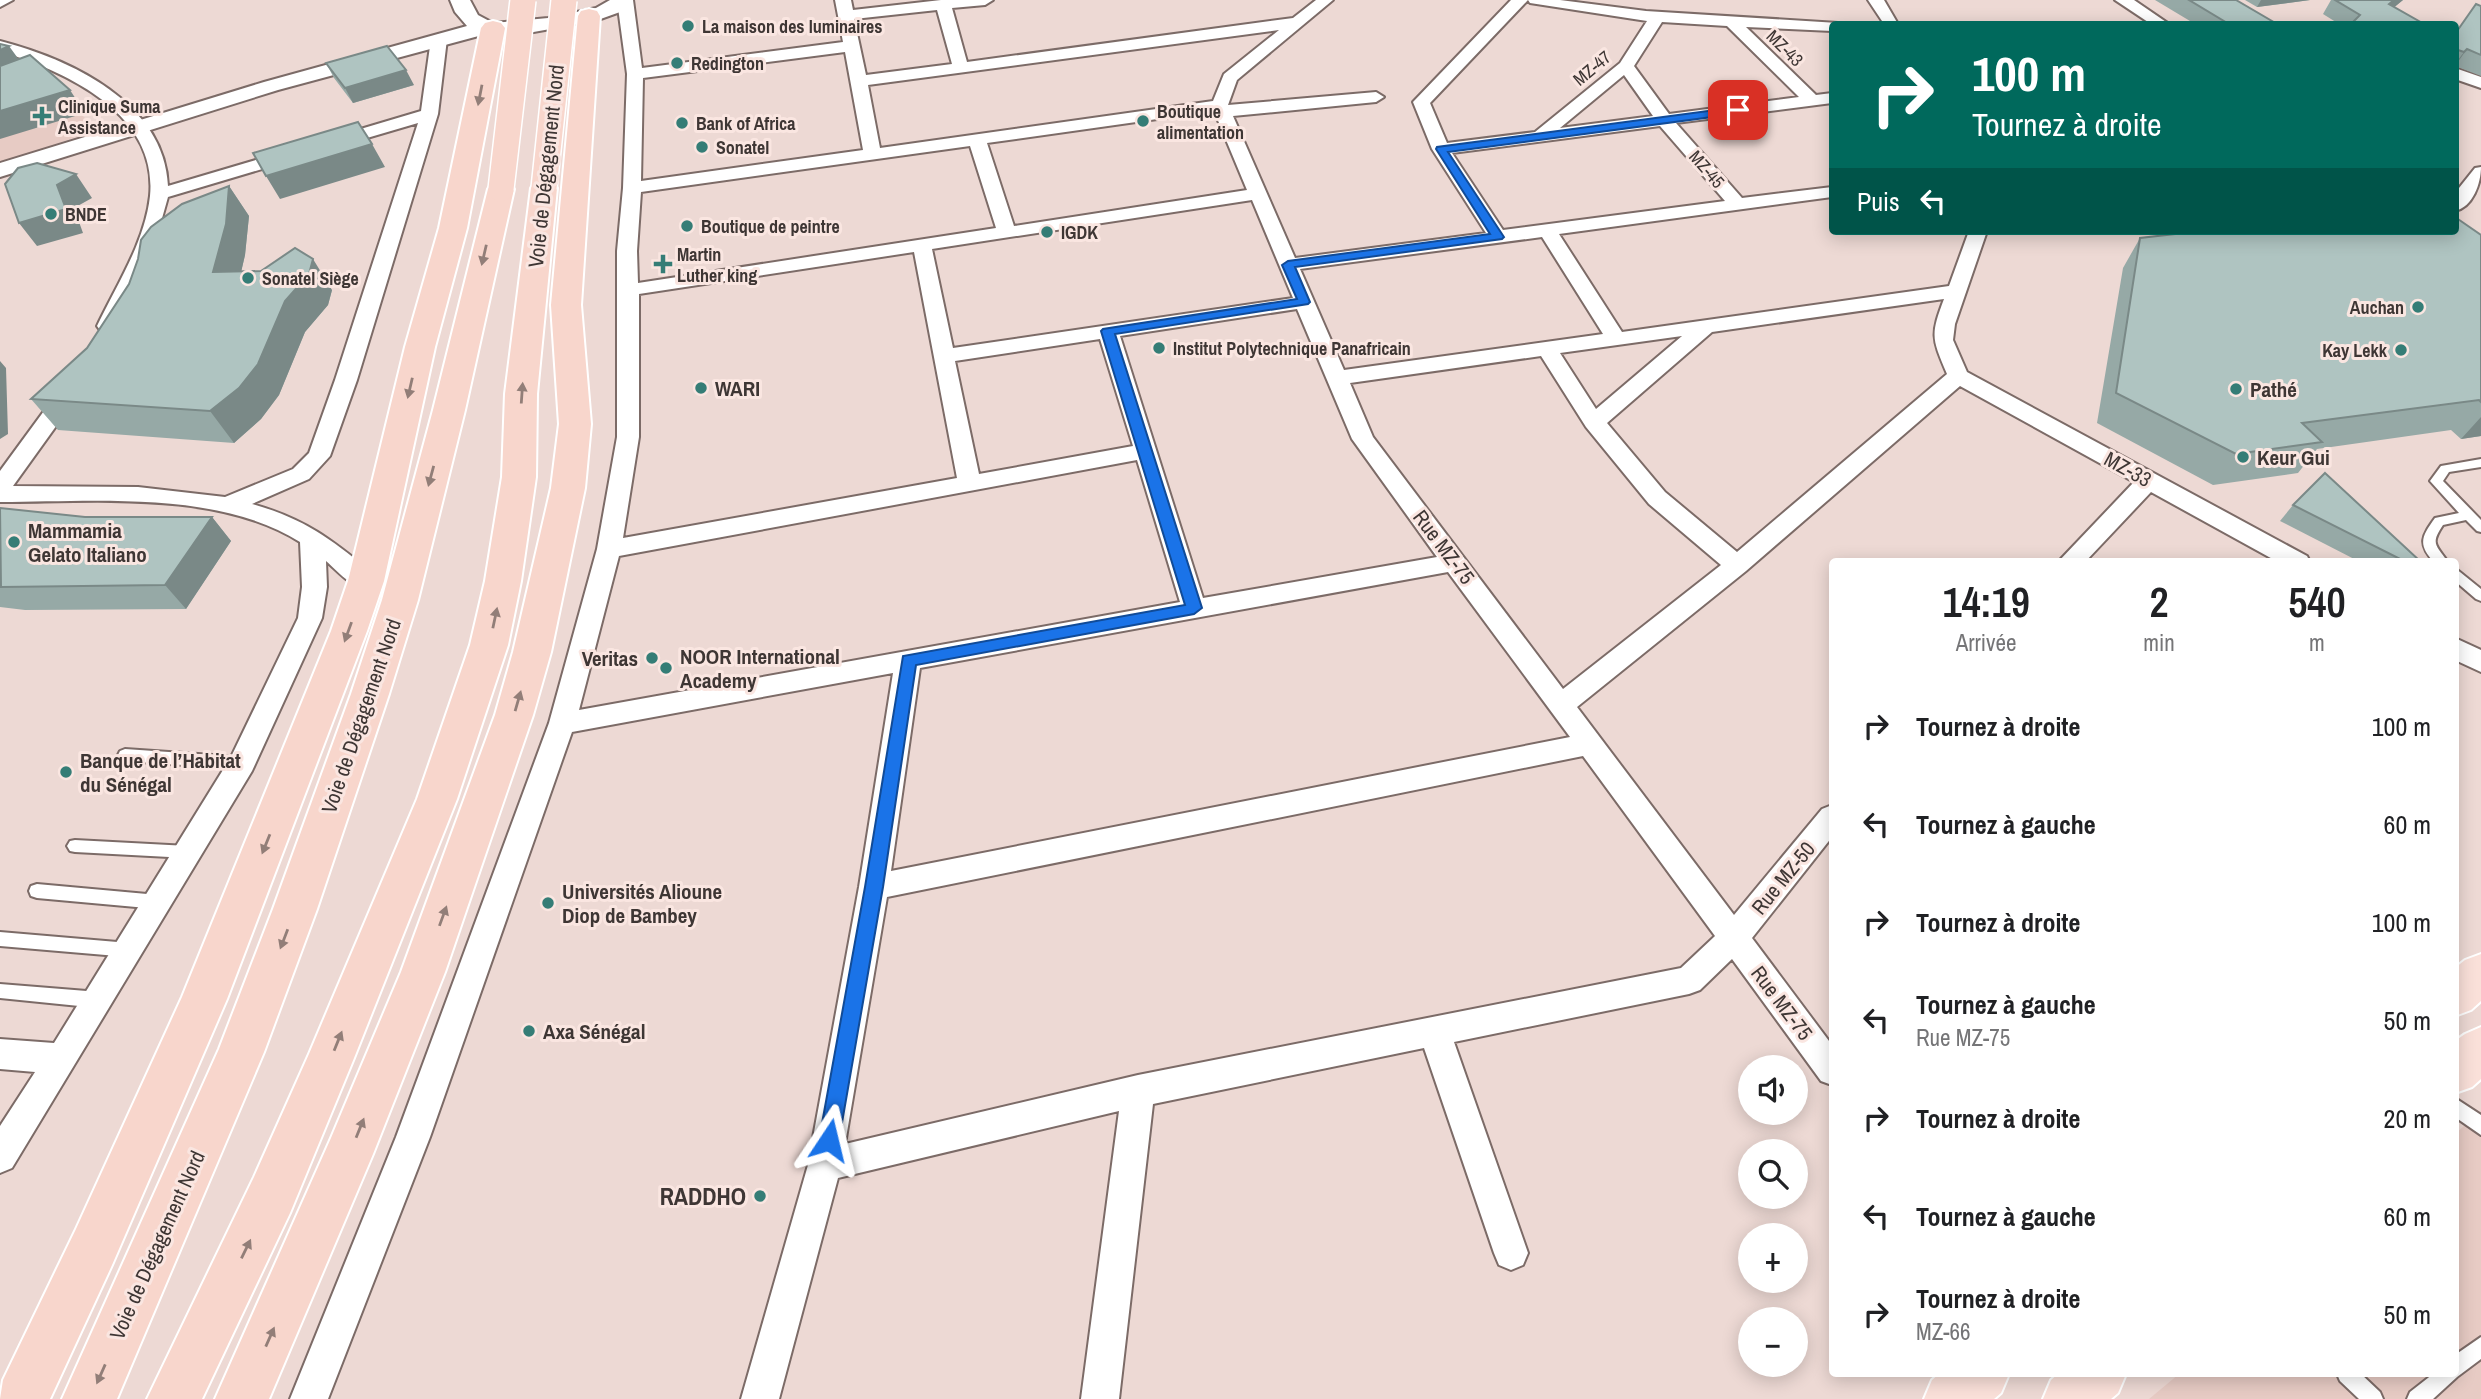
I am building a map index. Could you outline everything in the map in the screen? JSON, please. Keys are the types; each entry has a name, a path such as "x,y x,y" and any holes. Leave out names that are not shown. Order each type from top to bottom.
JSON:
{"highway":[{"name":"Voie de Dégagement Nord","path":"89,1399 241,1052 339,782 400,600 449,410 501,189 523,0"},
{"name":"Voie de Dégagement Nord","path":"174,1399 272,1195 331,1058 437,799 489,645 503,581 519,477 521,394 544,188 599,4"},
{"path":"242,1399 349,1154 423,972 514,715 532,652 568,488 575,424 566,305 599,4"},
{"path":"22,1399 94,1247 204,999 366,581 414,371 453,228 475,17"},
{"path":"435,291 449,410"},
{"path":"519,477 567,344"}],"main road":[{"path":"2459,992 2481,974"},
{"path":"2459,1068 2481,1049"},
{"path":"1951,1399 1978,1377"},
{"path":"2070,1399 2096,1377"}],"street":[{"path":"0,2 5,0"},
{"path":"873,155 844,8 943,5 985,0"},
{"path":"1222,108 1230,78 1325,0"},
{"path":"1498,237 1441,149 1420,102 1520,0"},
{"path":"1535,0 1594,12 1657,19 1829,26"},
{"path":"1594,12 1607,0"},
{"path":"1876,0 1889,21"},
{"path":"2123,0 2156,21"},
{"path":"309,1399 413,1137 562,723 608,549 628,437 629,290 626,251 632,188 635,74 599,4 508,29 475,17 407,47"},
{"path":"943,5 961,68"},
{"path":"0,170 439,39 475,17"},
{"name":"MZ-47","path":"1539,136 1626,66 1657,19"},
{"name":"MZ-43","path":"1731,22 1812,101"},
{"path":"859,81 1294,23"},
{"path":"226,506 301,474 319,456 346,380 429,114 439,39"},
{"path":"0,46 54,65 103,92 139,127 152,147 158,167 160,194 143,250 99,342"},
{"path":"635,74 853,46"},
{"path":"32,74 54,65"},
{"name":"MZ-45","path":"1626,66 1664,120 1738,205"},
{"path":"2459,75 2481,83"},
{"path":"632,188 1222,108 1376,97"},
{"path":"1441,149 1829,98"},
{"name":"Rue MZ-75","path":"1222,108 1363,439 1829,1066"},
{"path":"160,194 429,114"},
{"path":"977,140 1007,233"},
{"path":"2459,201 2481,172"},
{"path":"1288,265 1829,192"},
{"path":"629,290 1258,194"},
{"path":"1548,230 1616,338"},
{"path":"1562,705 1737,565 1958,376 1942,341 1945,324 1977,235"},
{"path":"922,246 969,483"},
{"path":"1337,378 1956,291"},
{"path":"943,356 1304,302"},
{"path":"1594,422 1706,326"},
{"path":"1108,331 1194,608"},
{"path":"1546,348 1594,422 1657,498 1737,565"},
{"name":"MZ-33","path":"1958,376 2291,558"},
{"path":"0,488 79,377"},
{"path":"608,549 1145,451"},
{"path":"2074,558 2148,480"},
{"path":"0,494 142,496 226,506 274,518 311,537 366,581"},
{"path":"3,1147 99,1000 242,763 310,618 316,572 311,537"},
{"path":"562,723 1455,562"},
{"path":"2459,650 2481,662"},
{"path":"760,1399 825,1166 874,887 908,660"},
{"path":"874,887 1591,744"},
{"name":"Rue MZ-50","path":"1733,939 1829,821"},
{"path":"825,1166 1138,1091 1689,979 1733,939"},
{"path":"1434,1031 1511,1253"},
{"path":"0,1054 62,1059"},
{"path":"1100,1399 1138,1091"}],"lane":[{"path":"2481,463 2445,469 2437,481 2481,528"},
{"path":"2438,558 2430,550 2429,536 2439,521 2467,516"},
{"path":"2459,577 2481,596"},
{"path":"125,755 242,763"},
{"path":"75,846 188,852"},
{"path":"37,891 158,902"},
{"path":"0,939 129,950"},
{"path":"0,991 99,1000"},
{"path":"2459,1109 2481,1126"},
{"path":"2459,1365 2481,1347"},
{"path":"2350,1377 2373,1399"},
{"path":"2417,1399 2444,1377"}],"shaded area":[{"name":"Clinique Suma Assistance","path":"49,87 98,129 0,164 0,103"},
{"path":"2481,1111 2481,1399 2149,1399 2175,1377 2459,1377 2459,1130"}],"building":[{"path":"2189,0 2236,0 2272,21 2224,21"},
{"path":"2335,0 2394,0 2389,4 2419,21 2354,21 2360,15"},
{"path":"2476,4 2481,6 2481,55 2467,49 2464,52 2459,50 2459,28"},
{"path":"387,46 406,70 345,88 326,63"},
{"path":"30,55 70,90 0,111 0,66"},
{"path":"358,122 372,144 266,176 253,153"},
{"path":"37,163 76,174 57,185 66,209 19,223 5,184 18,168"},
{"path":"229,186 226,224 213,272 261,271 295,248 313,259 309,274 285,301 258,364 239,388 210,411 31,399 87,348 129,284 138,259 141,240 151,227 182,204"},
{"path":"2459,220 2481,235 2481,402 2479,400 2302,423 2322,442 2236,454 2116,393 2140,238 2167,235 2459,235"},
{"path":"2325,473 2417,558 2398,558 2293,505"},
{"path":"0,508 85,517 212,517 165,585 1,587"}],"place":[{"name":"La maison des luminaires","path":"688,26"},
{"name":"Redington","path":"677,63"},
{"name":"Clinique Suma Assistance","path":"42,116"},
{"name":"Boutique alimentation","path":"1143,121"},
{"name":"Bank of Africa","path":"682,123"},
{"name":"Sonatel","path":"702,147"},
{"name":"BNDE","path":"51,214"},
{"name":"Boutique de peintre","path":"687,226"},
{"name":"IGDK","path":"1047,232"},
{"name":"Martin Luther king","path":"663,264"},
{"name":"Sonatel Siège","path":"248,278"},
{"name":"Auchan","path":"2418,307"},
{"name":"Institut Polytechnique Panafricain","path":"1159,348"},
{"name":"Kay Lekk","path":"2401,350"},
{"name":"WARI","path":"701,388"},
{"name":"Pathé","path":"2236,389"},
{"name":"Keur Gui","path":"2243,457"},
{"name":"Mammamia Gelato Italiano","path":"14,542"},
{"name":"Veritas","path":"652,658"},
{"name":"NOOR International Academy","path":"666,668"},
{"name":"Banque de l’Habitat du Sénégal","path":"66,772"},
{"name":"Universités Alioune Diop de Bambey","path":"548,903"},
{"name":"Axa Sénégal","path":"529,1031"},
{"name":"RADDHO","path":"760,1196"}],"route":[{"path":"829,1140 874,887 908,660 1194,608 1108,331 1304,302 1288,265 1498,237 1441,149 1738,110"}]}
